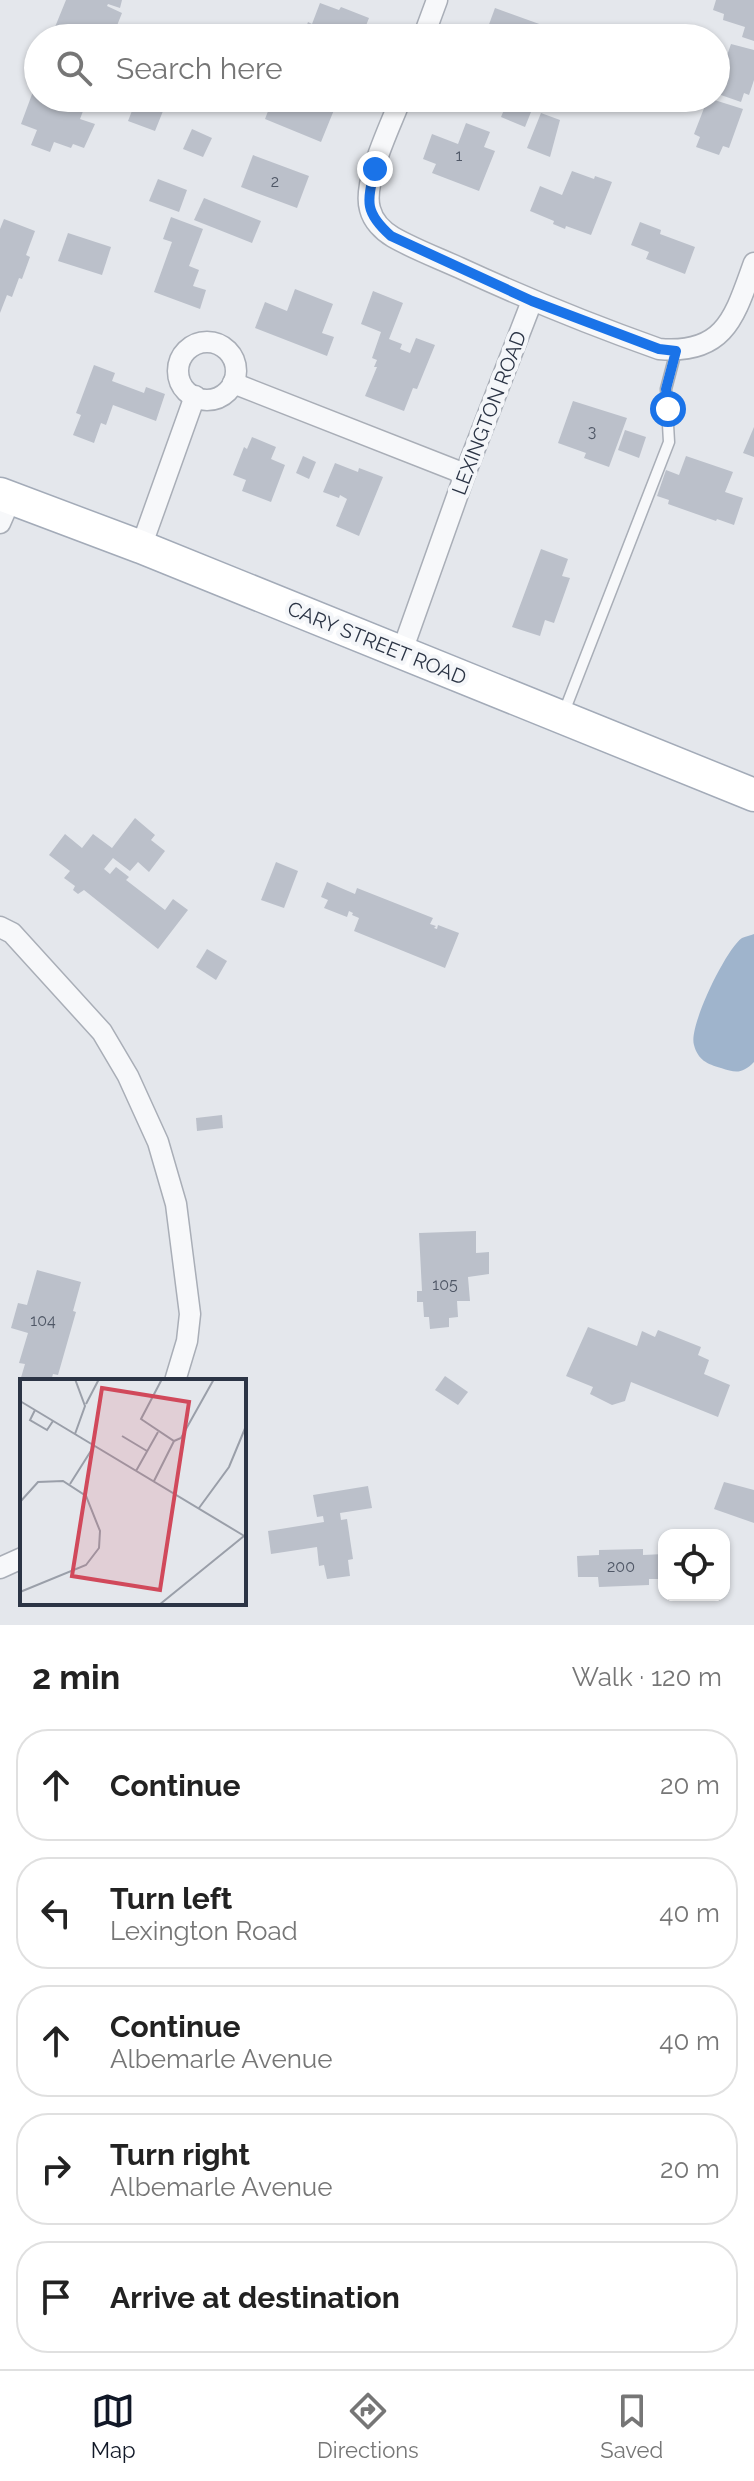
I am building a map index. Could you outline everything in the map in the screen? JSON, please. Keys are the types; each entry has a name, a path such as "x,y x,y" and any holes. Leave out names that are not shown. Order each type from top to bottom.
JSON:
{"main road":[{"name":"CARY STREET ROAD","path":"4,505 141,547 754,795"}],"street":[{"path":"428,24 437,0"},
{"path":"396,112 368,198 370,212 377,224 391,236 532,301 659,349 676,351 721,334 735,316 754,263"},
{"name":"LEXINGTON ROAD","path":"401,654 465,474 532,301"},
{"path":"212,342 223,346 236,364 233,383 224,394 214,399 195,396 184,387 179,377 183,355 201,343 212,342"},
{"path":"233,383 465,474"},
{"path":"141,547 195,396"},
{"path":"0,927 12,933 102,1032 128,1076 158,1142 176,1204 190,1314 187,1341 176,1379"},
{"path":"0,1568 20,1559"}],"lane":[{"path":"562,718 669,442 666,389 676,351"}],"water":[{"path":"754,934 754,1062 746,1069 731,1071 704,1061 694,1045 694,1036 702,1006 727,957 742,938"}],"building":[{"path":"66,0 122,0 120,8 107,6 122,13 118,24 56,24"},
{"path":"716,0 754,0 754,41 742,37 745,27 723,20 724,14 713,10"},
{"path":"320,3 369,18 367,24 312,24"},
{"path":"495,8 539,24 489,24"},
{"path":"731,44 754,50 754,80 749,95 744,93 741,102 730,98"},
{"path":"730,105 743,109 729,148 723,146 719,155 696,147 700,137 694,134 703,112 730,112"},
{"path":"25,112 83,112 80,119 95,124 84,148 73,144 71,148 54,142 50,152 31,145 37,130 21,124"},
{"path":"132,112 163,112 155,131 128,121"},
{"path":"268,112 333,112 321,142 265,119"},
{"path":"503,112 531,112 525,127 501,117"},
{"path":"541,113 560,120 550,157 527,148"},
{"path":"466,123 490,132 484,147 495,151 479,191 432,173 436,164 423,159 432,134 458,144"},
{"path":"192,129 212,138 203,157 183,149"},
{"path":"253,155 309,176 297,208 241,187"},
{"path":"572,171 612,182 591,235 566,226 565,229 530,211 540,186 562,195"},
{"path":"158,179 187,190 179,212 149,201"},
{"path":"204,198 261,221 252,243 194,220"},
{"path":"171,217 203,229 189,266 199,270 193,286 206,290 200,309 154,292 172,242 163,239"},
{"path":"4,219 35,231 26,255 30,257 22,279 19,278 12,297 7,295 0,313 0,229"},
{"path":"640,222 661,230 660,234 695,247 685,274 646,259 649,252 631,245"},
{"path":"68,233 111,247 102,275 58,261"},
{"path":"295,289 333,304 322,333 334,337 327,356 255,328 265,302 287,311"},
{"path":"373,291 403,303 389,339 402,344 400,349 410,353 416,338 435,345 417,389 413,388 404,411 365,396 377,367 374,367 377,360 372,358 381,332 361,324"},
{"path":"94,365 115,373 112,381 144,393 146,387 165,394 156,421 113,405 106,425 101,423 94,443 73,435 81,415 76,413"},
{"path":"573,401 627,418 609,467 584,458 586,453 558,443"},
{"path":"754,427 754,457 743,453"},
{"path":"625,430 646,437 639,458 618,450"},
{"path":"252,437 276,447 271,459 285,465 271,502 242,491 246,480 233,475 244,447 247,449"},
{"path":"303,456 316,462 309,479 296,473"},
{"path":"686,456 733,472 725,492 743,498 734,525 668,504 669,500 657,496 666,470 679,475"},
{"path":"335,463 383,477 359,536 336,526 347,499 323,492"},
{"path":"541,549 568,559 562,576 570,578 554,623 545,620 540,636 512,627"},
{"path":"135,818 155,835 151,840 165,851 149,872 138,862 130,871 113,858 104,869 110,874 116,867 129,877 126,880 165,910 173,899 188,910 158,949 84,890 78,894 73,890 75,886 64,878 70,871 49,855 65,834 82,848 93,834 112,848"},
{"path":"276,862 298,871 284,908 261,900"},
{"path":"327,882 355,894 357,888 433,918 430,924 436,926 434,928 437,929 438,925 459,933 445,968 354,931 359,918 353,913 349,911 347,917 324,908 328,900 321,897"},
{"path":"207,949 227,961 216,980 196,967"},
{"path":"222,1115 223,1128 197,1131 196,1118"},
{"path":"476,1231 476,1253 489,1252 489,1274 468,1277 470,1301 457,1301 458,1317 449,1318 449,1327 430,1329 429,1317 424,1317 423,1302 417,1302 417,1291 422,1291 419,1233"},
{"path":"37,1270 81,1282 58,1375 53,1374 52,1379 21,1379 25,1364 19,1363 28,1333 11,1328 18,1303 27,1305"},
{"path":"588,1327 637,1346 642,1331 655,1337 658,1330 701,1347 698,1355 709,1360 704,1374 730,1385 718,1417 631,1382 625,1401 612,1405 590,1394 593,1387 566,1376"},
{"path":"445,1376 468,1392 458,1405 435,1390"},
{"path":"724,1482 754,1490 754,1523 714,1509"},
{"path":"368,1486 372,1508 340,1513 341,1520 347,1519 353,1559 348,1560 350,1576 327,1579 324,1565 319,1566 317,1547 271,1554 268,1531 324,1522 323,1516 317,1517 313,1495"},
{"path":"643,1549 643,1555 658,1554 658,1579 649,1579 649,1585 599,1587 598,1577 578,1577 577,1556 599,1555 599,1550"}],"route":[{"path":"375,169 368,198 370,212 377,224 391,236 532,301 659,349 676,351 666,389 668,409"}]}
